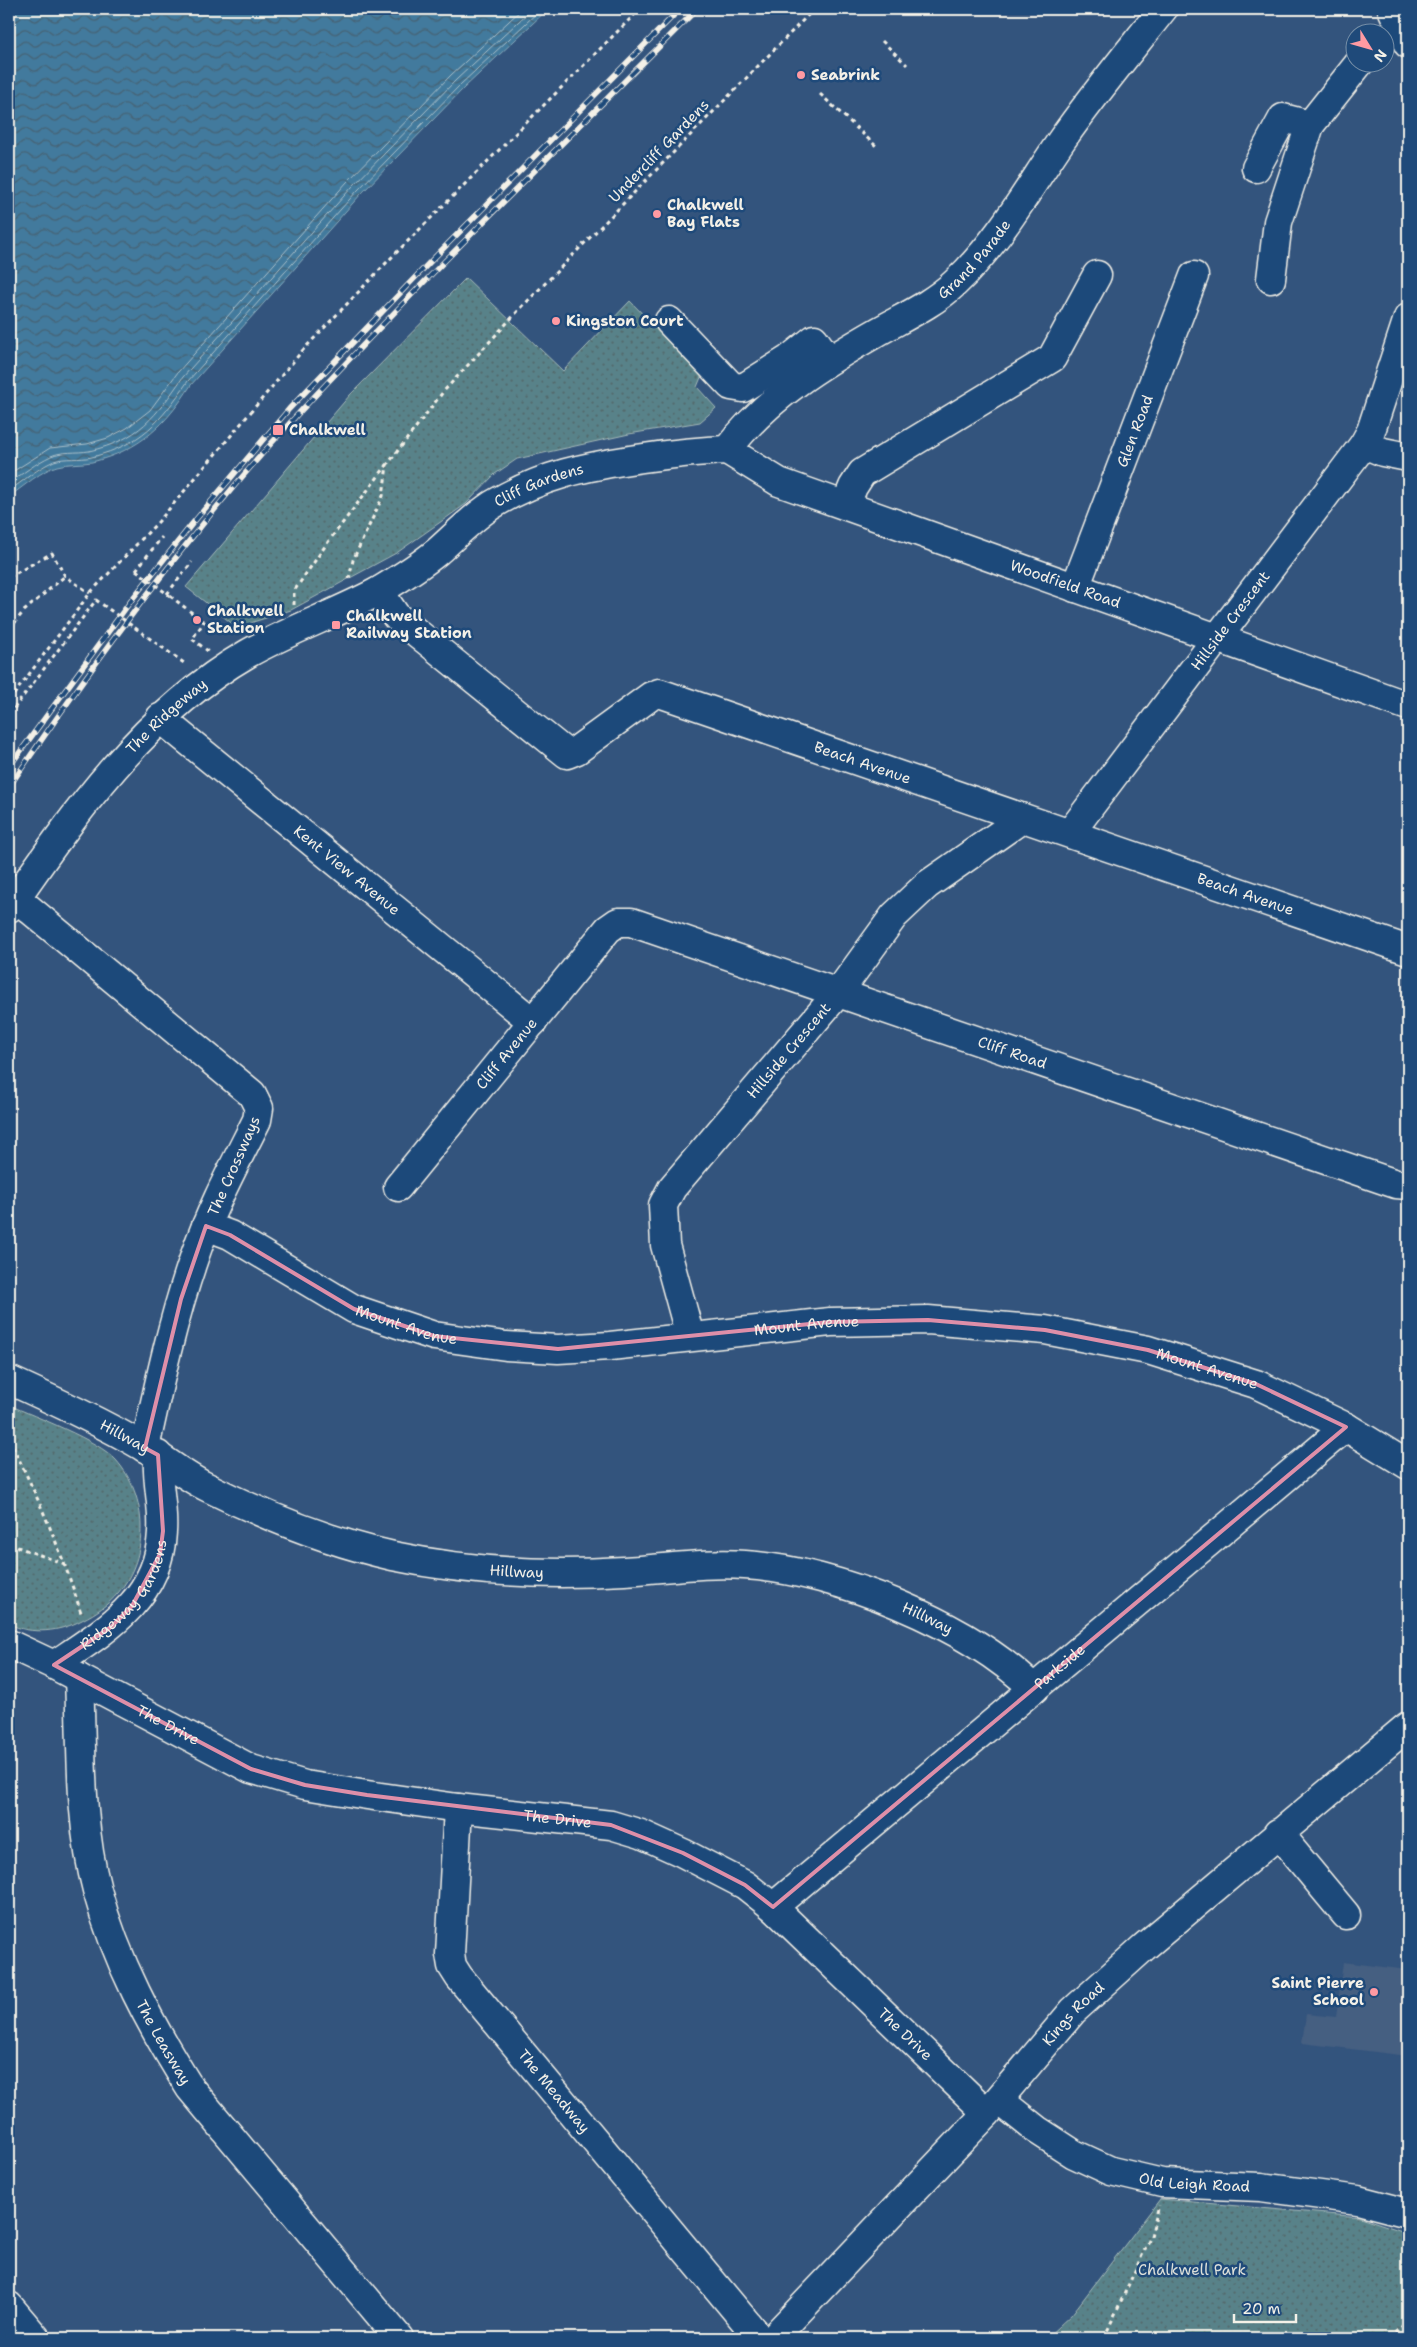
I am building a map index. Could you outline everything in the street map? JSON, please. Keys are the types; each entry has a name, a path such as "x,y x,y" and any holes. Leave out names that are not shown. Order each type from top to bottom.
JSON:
{"street":[{"name":"Grand Parade","path":"727,450 746,424 769,403 828,360 922,307 954,284 986,249 1063,138 1163,9"},
{"path":"1391,20 1408,44"},
{"path":"1271,279 1278,222 1310,125 1352,72"},
{"path":"1256,168 1283,118 1310,125"},
{"path":"846,504 853,487 862,473 1052,358 1097,275"},
{"name":"Glen Road","path":"1075,588 1194,276"},
{"name":"Hillside Crescent","path":"1070,833 1364,444 1374,424 1408,318"},
{"path":"669,321 732,386 743,388 789,359 814,338 828,360"},
{"path":"1364,444 1383,452 1408,456"},
{"name":"Woodfield Road","path":"727,450 779,482 846,504 1217,640 1408,706"},
{"name":"Cliff Gardens","path":"379,591 417,567 491,506 553,476 588,466 694,452 727,450"},
{"name":"The Ridgeway","path":"12,904 113,770 160,718 226,668 248,654 379,591"},
{"name":"Beach Avenue","path":"379,591 396,616 568,754 651,696 658,694 1070,833 1408,950"},
{"name":"Kent View Avenue","path":"160,718 533,1022"},
{"name":"Hillside Crescent","path":"690,1336 665,1245 663,1205 672,1188 838,993 894,916 927,885 1023,818"},
{"name":"The Crossways","path":"12,904 252,1094 259,1108 257,1120 206,1226 181,1299 152,1451"},
{"name":"Cliff Avenue","path":"398,1187 608,929 618,922"},
{"name":"Cliff Road","path":"618,922 631,922 1396,1184 1408,1185"},
{"name":"Mount Avenue","path":"206,1226 230,1235 354,1309 434,1336 506,1346 558,1349 610,1346 830,1322 928,1320 1045,1330 1148,1350 1256,1384 1346,1428 1408,1465"},
{"name":"Hillway","path":"9,1380 56,1401 152,1451 205,1486 313,1533 396,1556 470,1568 548,1574 625,1571 702,1564 746,1565 818,1578 876,1595 931,1619 978,1645 1014,1668 1034,1689"},
{"name":"Parkside","path":"773,1907 1346,1428"},
{"name":"Ridgeway Gardens","path":"54,1665 111,1627 132,1606 143,1591 160,1554 162,1531 156,1469 152,1451"},
{"path":"9,1644 54,1665"},
{"name":"The Drive","path":"54,1665 251,1769 305,1785 458,1808 611,1825 641,1834 745,1885 773,1907 993,2106"},
{"name":"The Leasway","path":"79,1678 86,1830 96,1888 112,1937 132,1984 162,2044 190,2088 400,2338"},
{"name":"Kings Road","path":"773,2338 993,2106 1074,2011 1110,1976 1278,1833 1408,1726"},
{"name":"The Meadway","path":"458,1808 450,1954 452,1966 459,1977 759,2338"},
{"path":"1278,1833 1346,1915"},
{"name":"Old Leigh Road","path":"993,2106 1037,2130 1074,2154 1111,2171 1162,2183 1261,2187 1358,2200 1408,2213"},
{"path":"9,2306 36,2338"}],"path":[{"path":"9,701 90,593 159,521 302,350 389,260 640,9"},
{"name":"Undercliff Gardens","path":"294,591 328,542 443,392 519,310 814,9"},
{"path":"882,41 907,65"},
{"path":"820,94 876,146"},
{"path":"343,609 353,560 383,496 387,465"},
{"path":"162,537 136,570 204,622 192,639 226,668"},
{"path":"9,577 52,553 65,576 90,593"},
{"path":"168,595 192,562"},
{"path":"9,630 24,610 65,576"},
{"path":"9,715 96,600 184,663"},
{"path":"9,1439 39,1500 66,1564 89,1642"},
{"path":"9,1544 66,1564"},
{"path":"1104,2338 1151,2236 1162,2183"},
{"path":"1389,2338 1408,2321"}],"highlighted area":[{"path":"206,1226 230,1235 354,1309 434,1336 558,1349 830,1322 928,1320 1045,1330 1148,1350 1256,1384 1346,1427 773,1907 745,1885 683,1853 611,1825 367,1795 305,1785 251,1769 54,1665 111,1627 132,1606 160,1554 163,1531 158,1455 145,1448 181,1299"}],"shaded area":[{"name":"Saint Pierre School","path":"1343,1962 1408,1970 1408,2056 1302,2043 1306,2014 1336,2017"}],"green space":[{"path":"466,278 563,371 630,301 702,375 697,387 716,408 700,422 629,434 517,459 495,474 466,504 398,552 291,610 250,623 239,629 186,587 350,395"},
{"path":"9,1405 81,1437 107,1452 116,1460 127,1475 139,1508 140,1544 136,1562 118,1593 102,1608 87,1617 65,1627 46,1631 27,1630 9,1624"},
{"name":"Chalkwell Park","path":"1160,2199 1360,2217 1408,2233 1408,2338 1046,2338 1072,2314"}],"water":[{"path":"9,9 548,9 464,88 361,194 191,385 172,412 150,434 124,451 109,457 92,462 65,464 52,468 33,479 9,497"}],"railway":[{"path":"9,767 133,598 192,524 289,409 429,263 680,9"},
{"path":"9,787 76,691 146,596 182,549 258,459 395,312 697,9"}],"place":[{"name":"Seabrink","path":"801,75"},
{"name":"Chalkwell Bay Flats","path":"657,214"},
{"name":"Kingston Court","path":"556,321"},
{"name":"Chalkwell","path":"278,430"},
{"name":"Chalkwell Station","path":"197,620"},
{"name":"Chalkwell Railway Station","path":"336,625"},
{"name":"Saint Pierre School","path":"1374,1992"}]}
